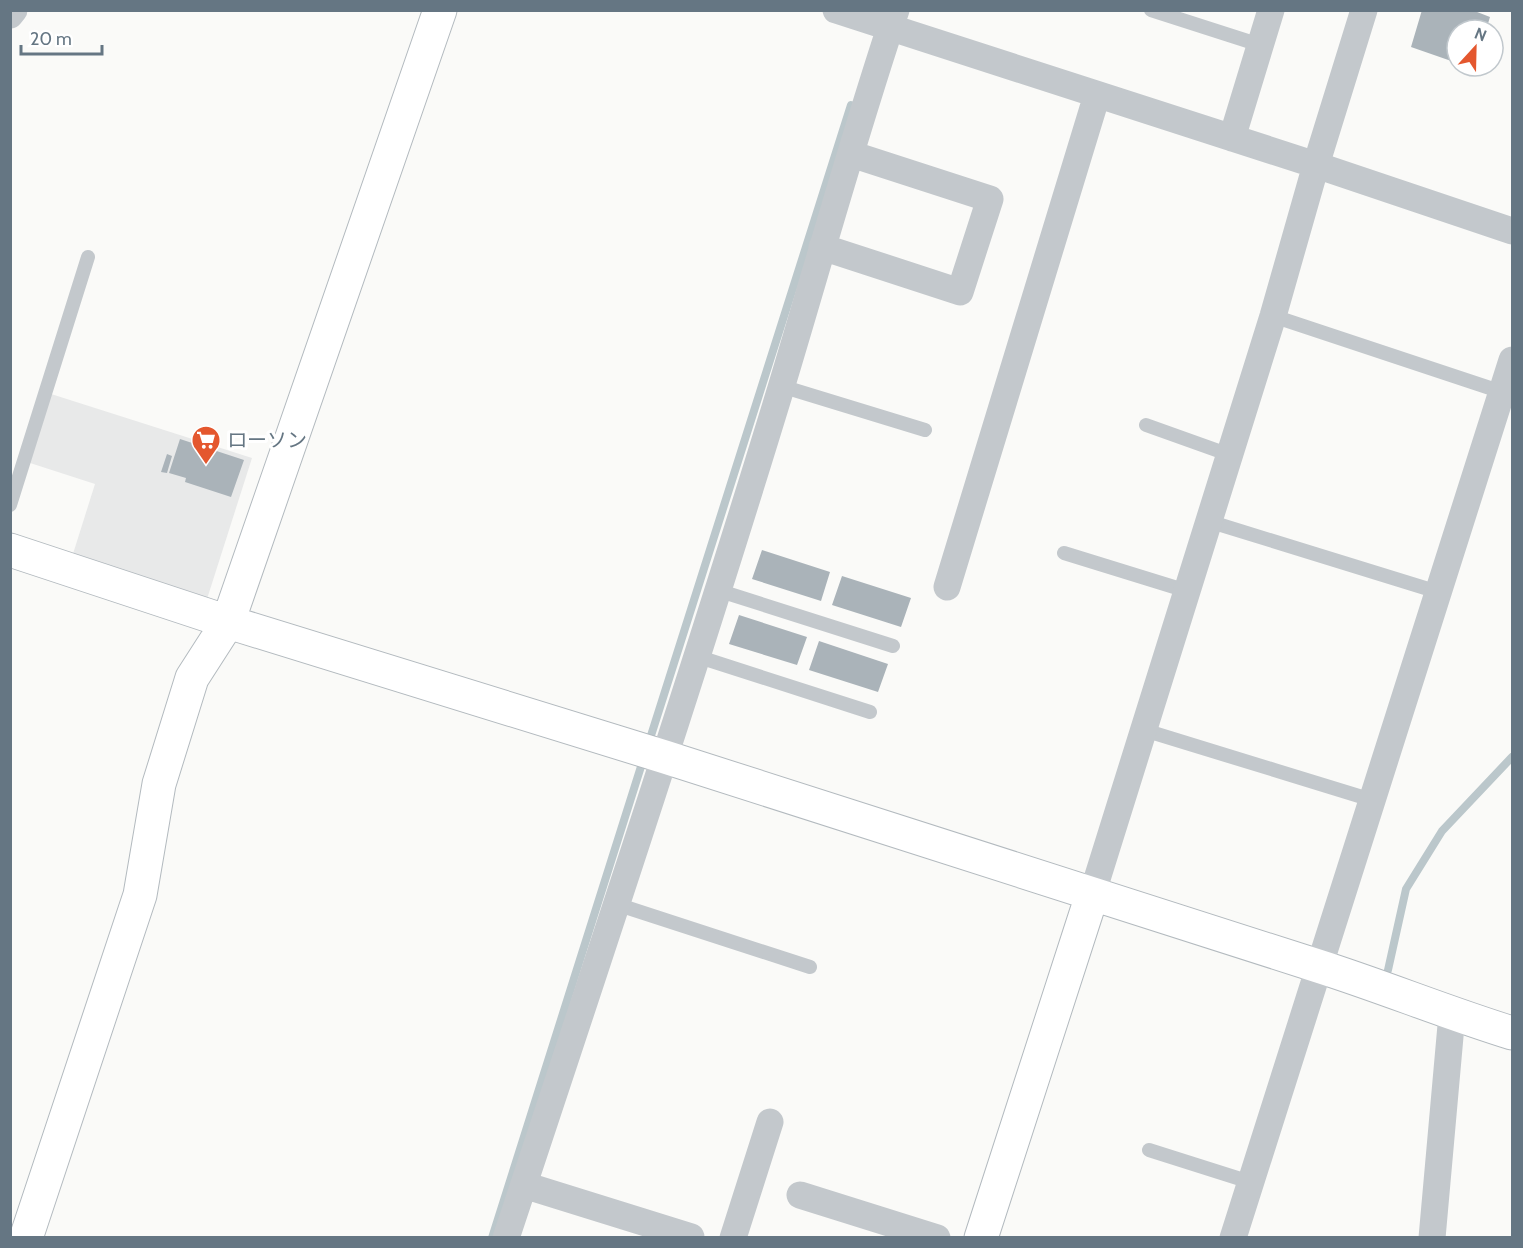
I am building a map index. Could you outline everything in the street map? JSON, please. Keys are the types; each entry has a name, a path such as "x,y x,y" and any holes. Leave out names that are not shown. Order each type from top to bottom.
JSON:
{"street":[{"path":"10,15 14,10"},
{"path":"26,1238 140,895 159,784 192,678 228,622 440,10"},
{"path":"836,10 893,19 1097,95 1512,229"},
{"path":"1232,138 1271,10"},
{"path":"981,1238 1230,455 1364,10"},
{"path":"506,1238 665,757 893,19"},
{"path":"947,587 1097,95"},
{"path":"822,247 960,292 990,199 851,154"},
{"path":"1233,1238 1512,360"},
{"path":"10,550 228,622 665,757 1318,966 1512,1033"},
{"path":"1432,1238 1452,1014"},
{"path":"733,1238 770,1122"},
{"path":"524,1185 691,1237"},
{"path":"800,1195 937,1238"}],"lane":[{"path":"1150,10 1260,45"},
{"path":"10,505 88,257"},
{"path":"1273,316 1502,392"},
{"path":"781,386 925,430"},
{"path":"1146,425 1230,455"},
{"path":"1208,521 1438,592"},
{"path":"1064,553 1187,591"},
{"path":"717,590 893,646"},
{"path":"696,656 870,712"},
{"path":"1144,730 1372,800"},
{"path":"616,904 810,967"},
{"path":"1149,1150 1250,1182"}],"shaded area":[{"path":"48,393 252,458 207,599 72,557 95,484 27,462"}],"building":[{"path":"1422,10 1472,10 1490,17 1445,18 1445,59 1411,47"},
{"name":"ローソン","path":"180,439 244,460 231,497 185,482 186,478 169,473"},
{"path":"167,454 172,456 167,473 161,472"},
{"path":"762,550 830,572 821,601 752,579"},
{"path":"842,576 911,598 901,627 832,605"},
{"path":"739,615 807,637 797,665 729,644"},
{"path":"819,641 888,664 878,692 809,670"}],"waterway":[{"path":"648,745 851,105"},
{"path":"492,1238 644,757"},
{"path":"1388,970 1406,889 1442,831 1512,757"}],"place":[{"name":"ローソン","path":"206,466"}]}
